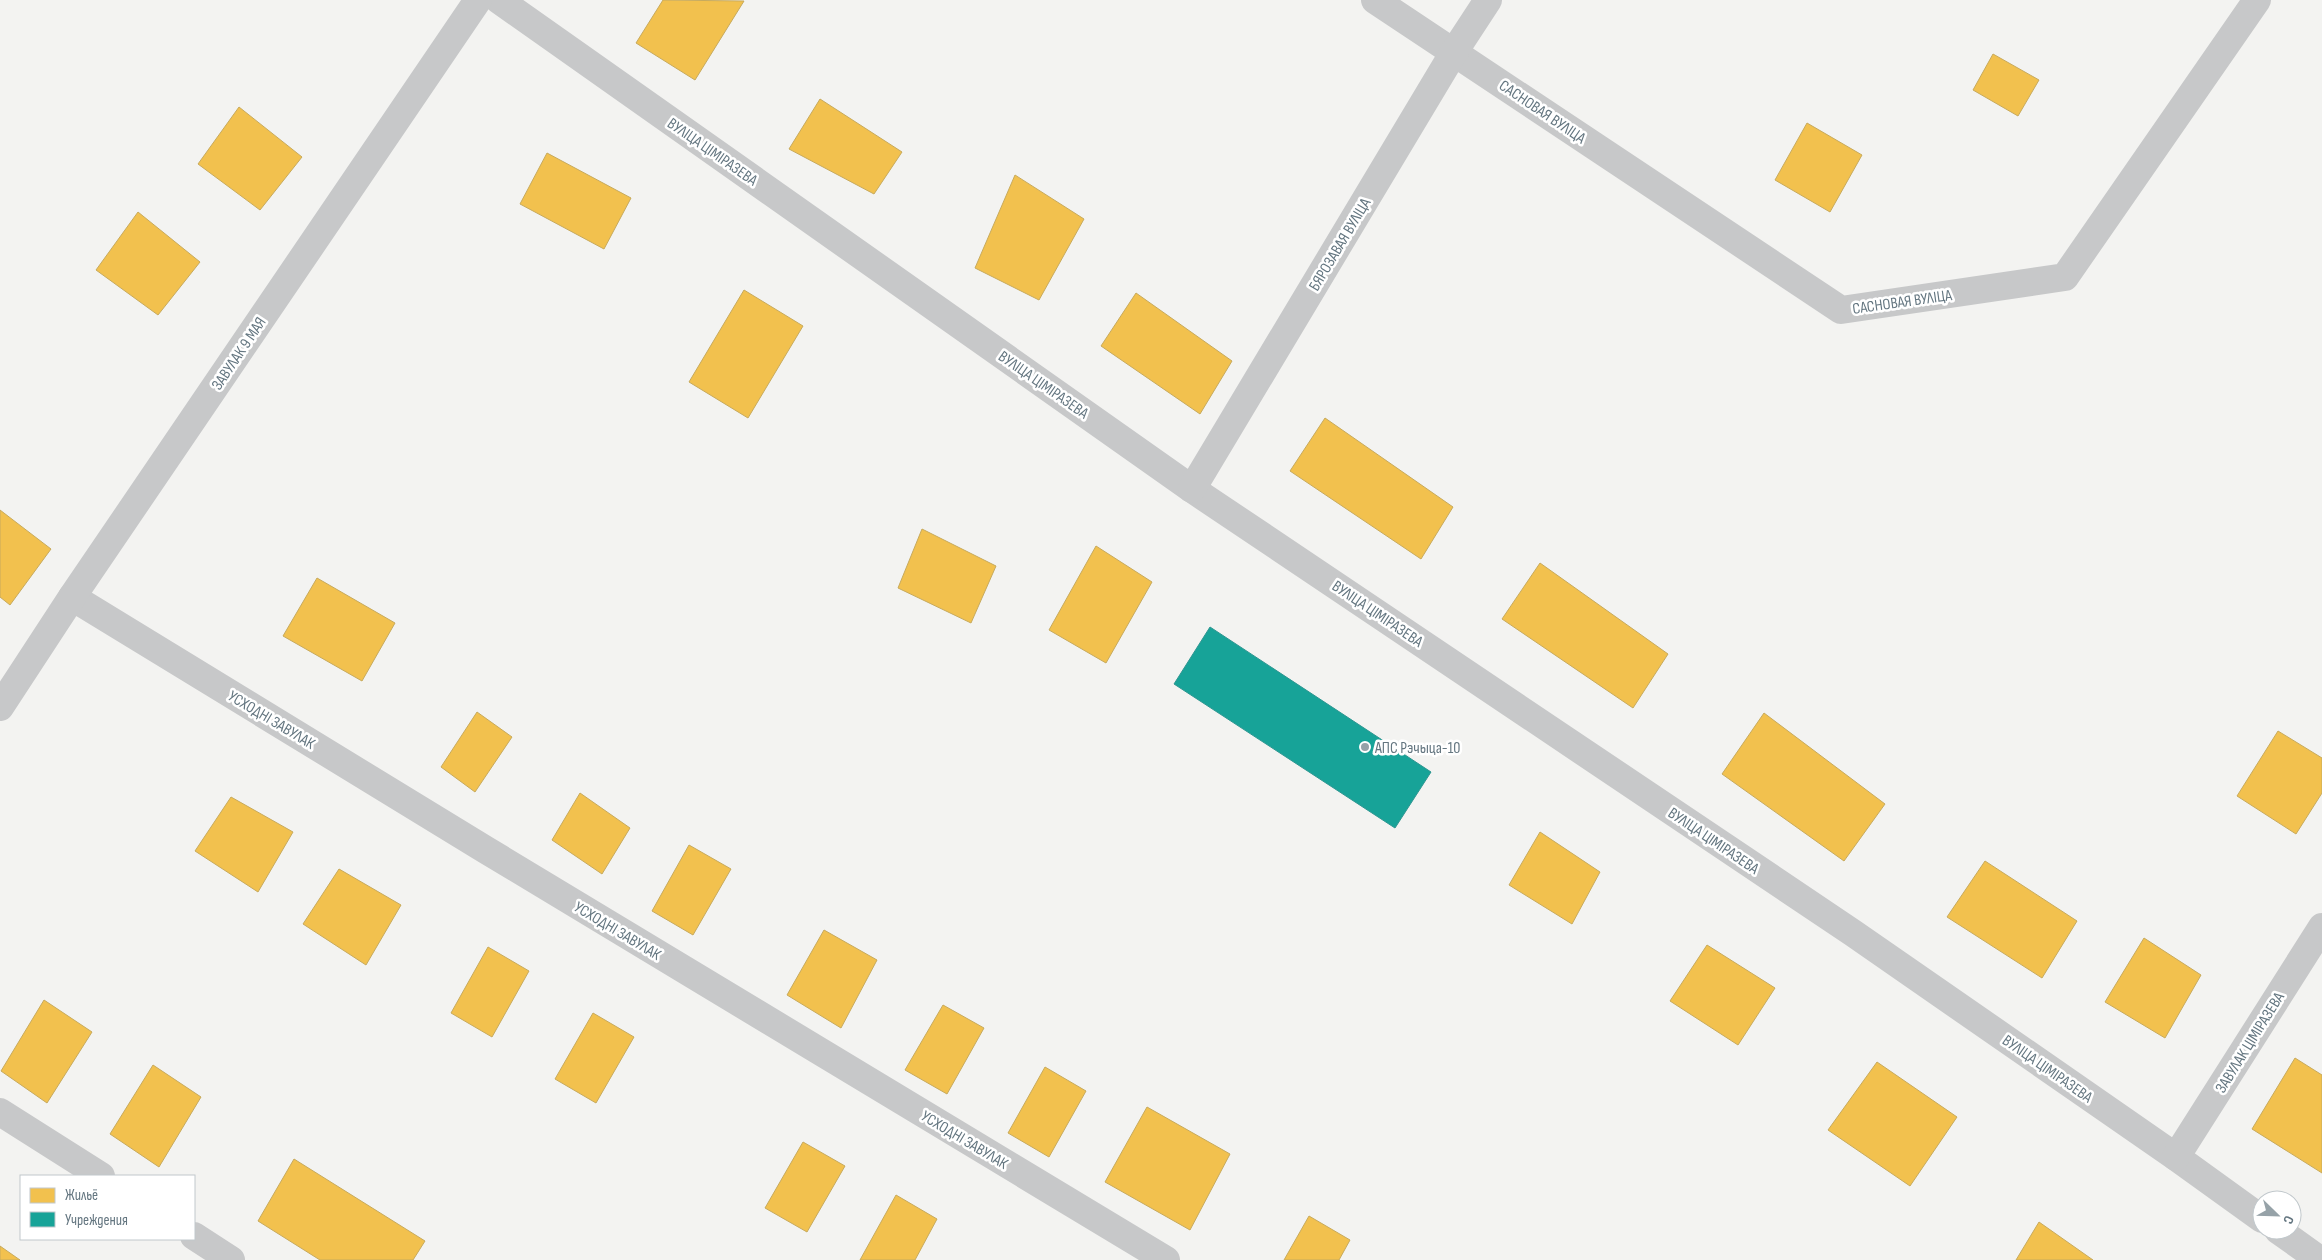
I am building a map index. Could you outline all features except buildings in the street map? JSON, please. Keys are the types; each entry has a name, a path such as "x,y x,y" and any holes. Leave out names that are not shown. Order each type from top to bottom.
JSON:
{"street":[{"name":"ЗАВУЛАК 9 МАЯ","path":"0,707 72,596 478,0"},
{"name":"ВУЛІЦА ЦІМІРАЗЕВА","path":"499,0 1192,489 1845,928 2252,1211"},
{"name":"САСНОВАЯ ВУЛІЦА","path":"1375,0 1842,310 2065,277 2257,0"},
{"name":"БЯРОЗАВАЯ ВУЛІЦА","path":"1192,489 1454,52 1488,0"},
{"name":"УСХОДНІ ЗАВУЛАК","path":"72,596 486,850 1166,1260"},
{"name":"ЗАВУЛАК ЦІМІРАЗЕВА","path":"2176,1157 2322,927"},
{"path":"0,1112 98,1175"},
{"path":"195,1237 231,1260"},
{"path":"2292,1240 2320,1260"}],"place":[{"name":"АПС Рэчыца-10","path":"1365,747"}]}
